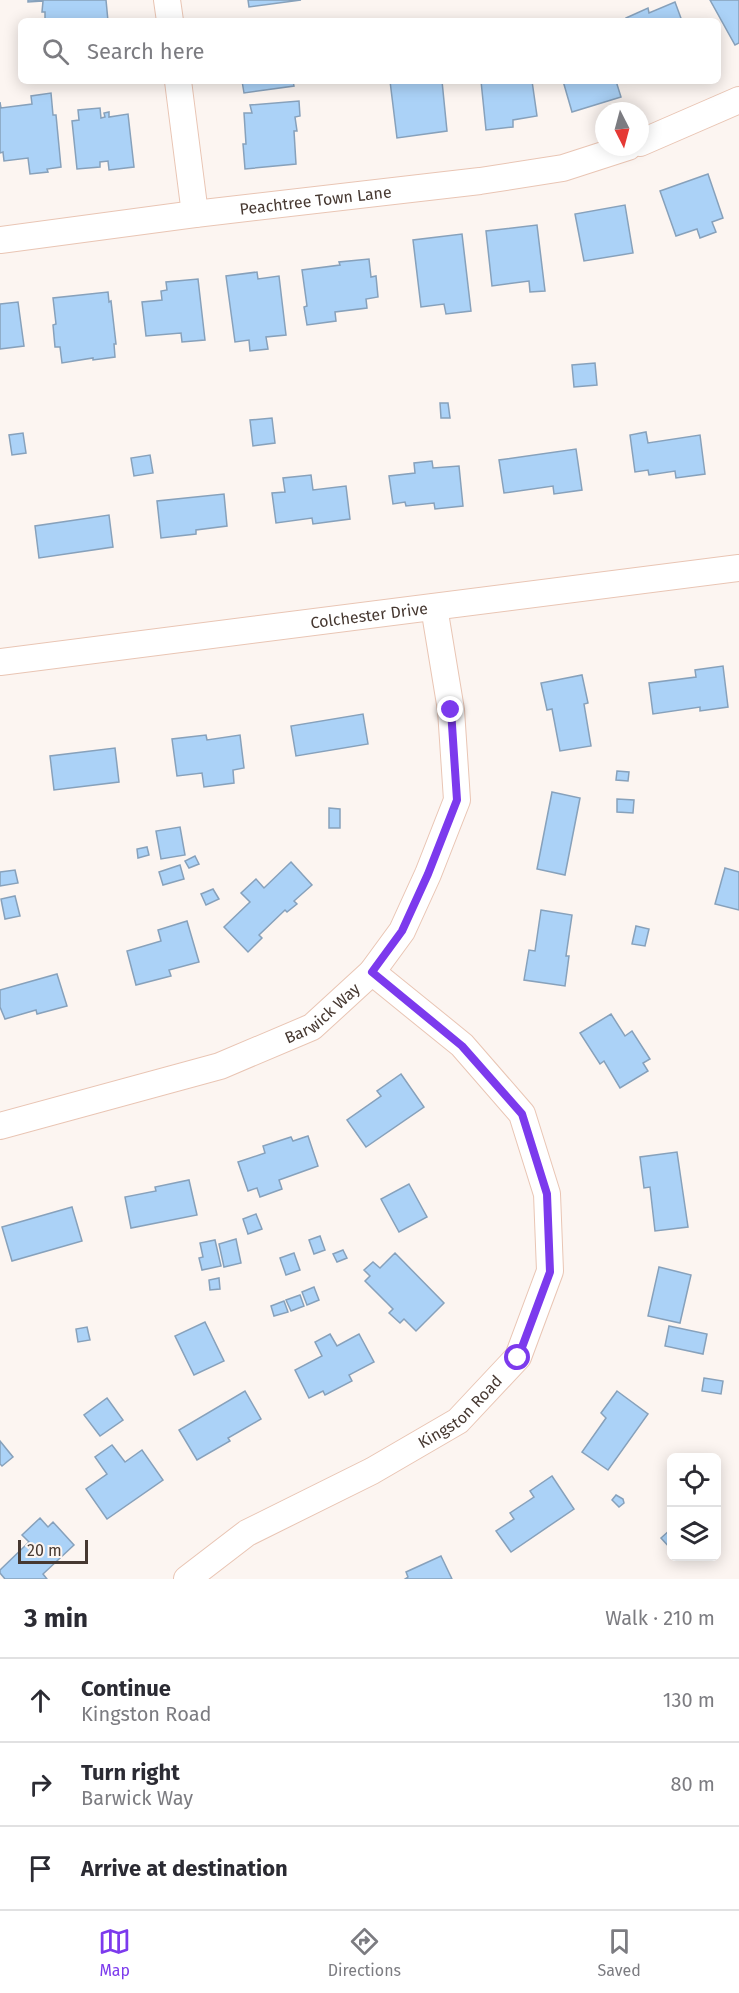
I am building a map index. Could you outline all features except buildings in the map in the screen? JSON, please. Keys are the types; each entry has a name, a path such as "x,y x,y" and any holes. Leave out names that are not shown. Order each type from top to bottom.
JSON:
{"street":[{"path":"167,0 170,18"},
{"path":"178,84 195,214"},
{"path":"649,139 739,100"},
{"name":"Peachtree Town Lane","path":"0,240 195,214 469,182 563,168 600,156"},
{"name":"Colchester Drive","path":"0,662 739,568"},
{"name":"Barwick Way","path":"0,1126 220,1066 312,1028 372,972 402,931 428,874 457,800 451,710 434,607"},
{"name":"Kingston Road","path":"186,1579 247,1533 372,1471 458,1421 518,1358 550,1272 547,1194 522,1114 462,1046 372,972"}],"route":[{"path":"451,710 457,800 428,874 402,931 372,972 462,1046 522,1114 547,1194 550,1272 518,1358"}]}
